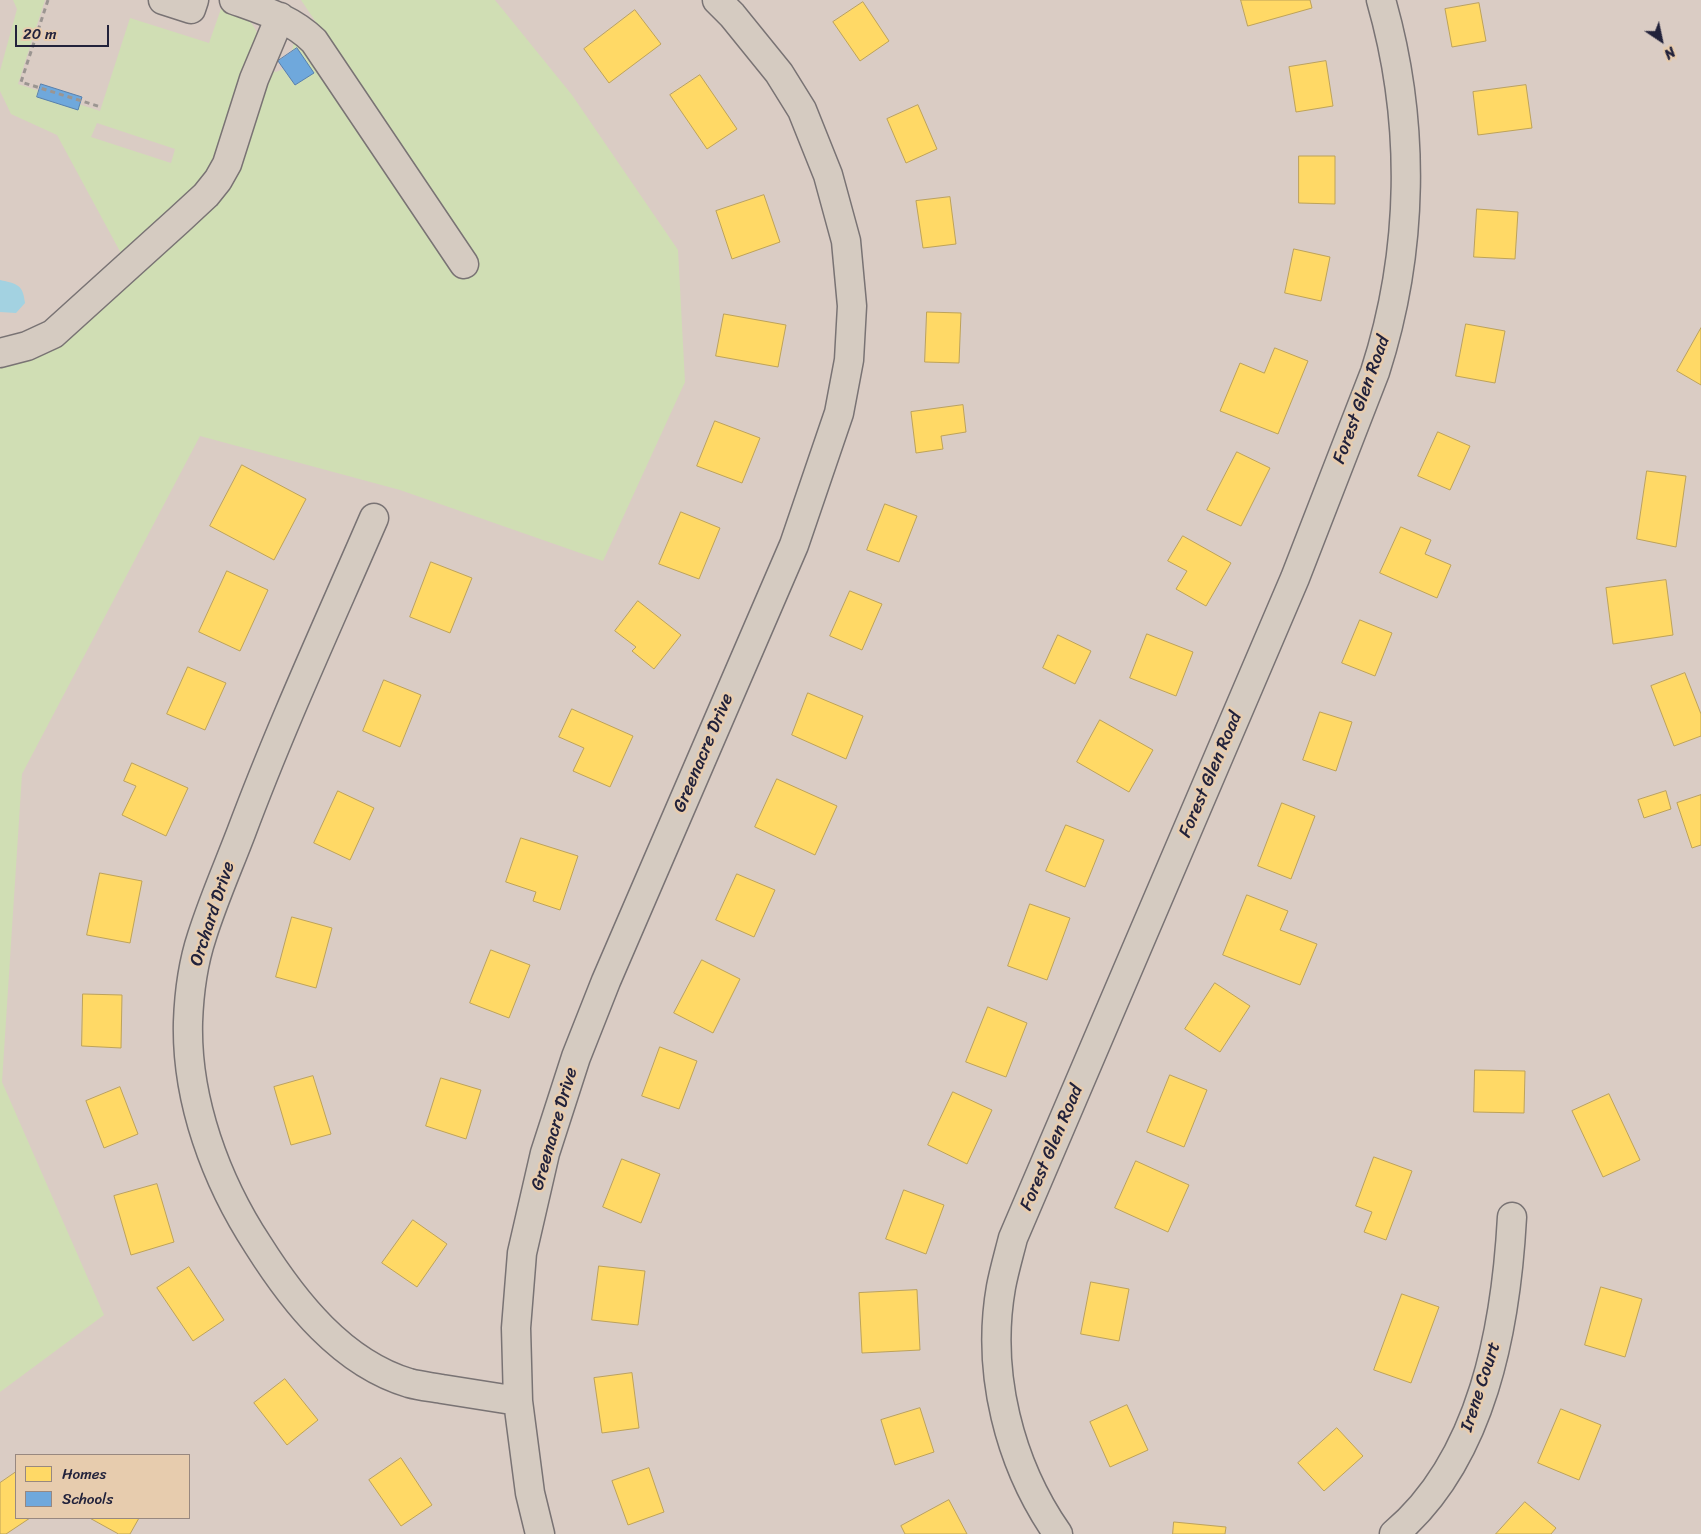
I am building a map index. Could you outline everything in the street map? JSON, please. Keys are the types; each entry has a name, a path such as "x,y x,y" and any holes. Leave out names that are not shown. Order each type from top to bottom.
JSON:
{"street":[{"path":"163,0 191,8 194,0"},
{"path":"234,0 263,9 307,34 320,49 464,264"},
{"name":"Greenacre Drive","path":"540,1534 530,1493 518,1401 516,1328 522,1253 545,1153 576,1057 606,981 794,545 839,413 849,360 852,306 846,242 828,175 802,110 779,73 732,15 717,0"},
{"name":"Forest Glen Road","path":"1058,1534 1024,1475 1008,1427 999,1378 997,1328 1001,1287 1013,1238 1295,578 1375,372 1383,346 1395,294 1405,227 1406,160 1401,93 1389,27 1381,0"},
{"path":"0,353 27,346 53,334 206,195 223,172 254,79 280,17"},
{"name":"Orchard Drive","path":"374,518 266,768 202,936 192,984 188,1023 190,1062 198,1111 222,1179 245,1226 278,1276 317,1323 348,1352 374,1369 410,1383 518,1401"},
{"name":"Irene Court","path":"1394,1534 1433,1494 1456,1458 1477,1410 1499,1334 1509,1269 1512,1217"}],"path":[{"path":"48,0 22,82 101,107"}],"green space":[{"path":"13,0 45,0 18,84 100,111 130,18 209,43 222,6 248,19 258,35 213,173 123,257 57,135 11,114 0,91 0,71 17,9","holes":["97,123 175,149 171,163 91,137"]},
{"path":"301,0 495,0 572,95 678,250 685,382 603,561 400,490 200,436 22,774 2,1082 104,1315 0,1392 0,360 217,196 267,70 276,72 283,69 295,85 313,73 297,48 292,51 294,41 298,38 477,262"}],"water":[{"path":"0,280 15,284 23,292 25,303 16,313 0,312"}],"building: Homes":[{"path":"1241,0 1310,0 1312,8 1248,26"},
{"path":"863,2 889,41 860,61 833,22"},
{"path":"1479,3 1486,41 1452,47 1445,9"},
{"path":"635,10 661,44 609,83 584,49"},
{"path":"1326,61 1333,106 1296,112 1289,67"},
{"path":"700,75 737,129 707,149 670,95"},
{"path":"1526,85 1532,128 1478,135 1473,92"},
{"path":"918,105 937,149 906,163 887,119"},
{"path":"1299,156 1335,156 1335,204 1299,203"},
{"path":"764,195 780,242 732,259 716,211"},
{"path":"950,197 956,244 923,248 916,201"},
{"path":"1477,209 1518,212 1515,259 1474,257"},
{"path":"1294,249 1330,257 1321,301 1285,293"},
{"path":"927,312 961,313 959,363 925,362"},
{"path":"724,314 786,325 778,367 716,356"},
{"path":"1466,324 1505,331 1495,383 1456,376"},
{"path":"1701,328 1701,385 1677,371"},
{"path":"1275,348 1308,361 1278,434 1220,411 1240,363 1264,373"},
{"path":"963,405 966,432 941,436 943,449 916,453 911,412"},
{"path":"715,421 760,438 742,483 697,466"},
{"path":"1438,432 1470,446 1450,490 1418,476"},
{"path":"1237,452 1270,468 1241,526 1207,510"},
{"path":"242,465 306,499 274,560 210,526"},
{"path":"1647,471 1686,476 1676,547 1637,539"},
{"path":"885,504 917,516 899,562 867,550"},
{"path":"681,512 720,528 699,579 659,564"},
{"path":"1401,527 1431,540 1425,554 1451,565 1437,598 1380,573"},
{"path":"1183,536 1231,563 1206,606 1176,589 1187,571 1168,561"},
{"path":"431,562 472,578 450,633 410,617"},
{"path":"227,571 268,590 240,651 199,632"},
{"path":"1666,580 1673,635 1613,644 1606,588"},
{"path":"850,591 882,604 862,650 830,636"},
{"path":"638,601 681,635 654,669 632,651 636,647 615,631"},
{"path":"1360,620 1392,633 1375,676 1342,663"},
{"path":"1147,634 1193,652 1176,696 1130,678"},
{"path":"1058,635 1091,651 1075,684 1043,668"},
{"path":"188,667 226,683 205,730 167,714"},
{"path":"1685,673 1701,714 1701,736 1674,746 1651,686"},
{"path":"384,680 421,695 400,747 363,731"},
{"path":"808,693 863,716 846,759 792,735"},
{"path":"572,709 633,736 610,787 573,771 584,748 559,737"},
{"path":"1320,712 1352,722 1336,771 1303,760"},
{"path":"1100,720 1153,750 1129,792 1077,762"},
{"path":"132,763 188,788 166,836 122,815 136,786 124,781"},
{"path":"777,779 837,806 815,855 755,827"},
{"path":"338,791 374,808 350,860 314,843"},
{"path":"1666,791 1671,809 1644,818 1638,800"},
{"path":"1701,795 1701,845 1692,848 1677,803"},
{"path":"1282,803 1315,816 1291,879 1258,866"},
{"path":"1066,825 1104,840 1085,887 1046,871"},
{"path":"521,838 578,856 560,910 533,901 536,892 506,882"},
{"path":"100,873 142,881 130,943 87,935"},
{"path":"737,874 775,890 754,937 716,920"},
{"path":"1247,895 1288,911 1280,930 1317,944 1300,985 1223,955"},
{"path":"1030,904 1070,918 1047,980 1008,966"},
{"path":"292,917 332,928 316,988 276,977"},
{"path":"491,950 530,965 509,1018 470,1003"},
{"path":"702,960 740,979 713,1033 674,1013"},
{"path":"1215,983 1250,1006 1220,1052 1185,1029"},
{"path":"83,994 122,995 121,1048 82,1046"},
{"path":"988,1007 1027,1023 1006,1077 966,1062"},
{"path":"660,1047 697,1061 679,1109 642,1096"},
{"path":"1475,1070 1525,1071 1524,1113 1474,1112"},
{"path":"1170,1075 1207,1090 1184,1147 1147,1132"},
{"path":"313,1076 331,1134 291,1145 274,1087"},
{"path":"441,1078 481,1090 466,1139 426,1126"},
{"path":"120,1087 138,1134 104,1148 86,1101"},
{"path":"953,1092 992,1110 967,1164 928,1145"},
{"path":"1609,1094 1640,1160 1603,1177 1572,1111"},
{"path":"1374,1157 1412,1171 1386,1240 1364,1232 1372,1212 1356,1206"},
{"path":"622,1159 660,1174 641,1223 603,1207"},
{"path":"1136,1161 1189,1185 1168,1232 1115,1208"},
{"path":"157,1184 174,1242 131,1255 114,1196"},
{"path":"904,1190 944,1205 926,1254 886,1239"},
{"path":"413,1220 447,1244 417,1287 382,1263"},
{"path":"599,1266 645,1271 638,1325 592,1320"},
{"path":"189,1267 224,1320 193,1341 157,1288"},
{"path":"1091,1282 1129,1289 1119,1341 1081,1334"},
{"path":"1601,1287 1642,1299 1625,1357 1585,1345"},
{"path":"917,1290 920,1350 862,1353 859,1293"},
{"path":"1402,1294 1439,1307 1411,1383 1374,1370"},
{"path":"632,1373 639,1428 602,1433 594,1378"},
{"path":"285,1379 318,1420 287,1445 254,1403"},
{"path":"1127,1405 1148,1450 1110,1467 1090,1422"},
{"path":"920,1408 934,1452 895,1465 881,1420"},
{"path":"1561,1409 1601,1425 1579,1480 1538,1463"},
{"path":"1337,1428 1363,1456 1324,1491 1298,1463"},
{"path":"401,1458 432,1505 401,1526 369,1480"},
{"path":"649,1468 664,1512 628,1525 612,1481"},
{"path":"15,1473 15,1519 28,1519 6,1534 0,1534 0,1483"},
{"path":"949,1500 967,1534 905,1534 901,1526"},
{"path":"1525,1502 1556,1528 1551,1534 1496,1534"},
{"path":"92,1519 138,1519 130,1534 119,1534"},
{"path":"1174,1522 1226,1527 1225,1534 1173,1534"}],"building: Schools":[{"path":"297,48 314,73 295,85 278,61"},
{"path":"41,84 82,97 78,110 37,97"}]}
